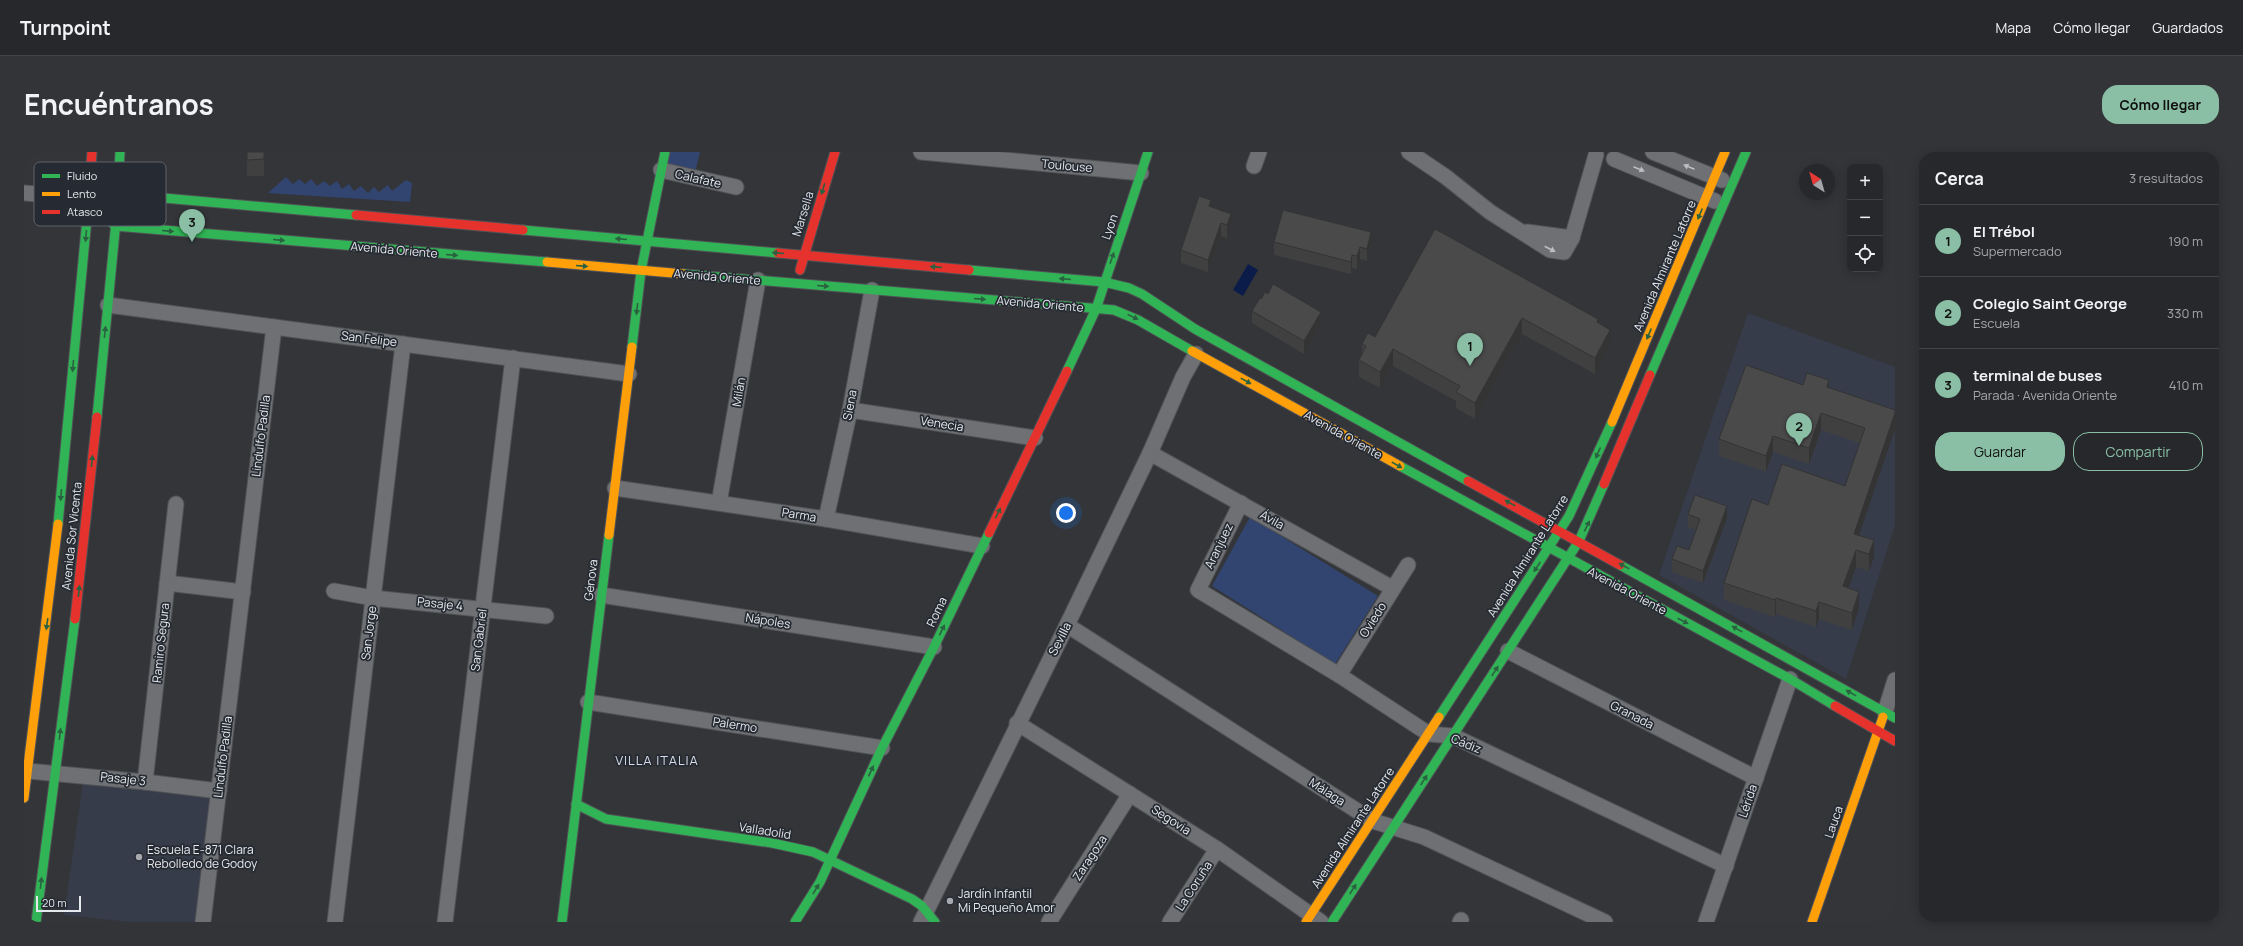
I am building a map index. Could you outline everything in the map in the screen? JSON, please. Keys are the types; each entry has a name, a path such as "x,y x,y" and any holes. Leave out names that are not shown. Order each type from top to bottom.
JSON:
{"main road":[{"name":"Avenida Sor Vicenta","path":"91,162 92,152"},
{"name":"Avenida Sor Vicenta","path":"120,152 120,162"},
{"name":"Génova","path":"564,922 588,702 641,270 665,152"},
{"name":"Marsella","path":"797,284 803,255 835,152"},
{"name":"Lyon","path":"1096,309 1148,152"},
{"name":"Avenida Almirante Latorre","path":"1312,919 1372,821 1560,531 1578,499 1615,415 1725,152"},
{"path":"1332,922 1579,541 1746,152"},
{"name":"Avenida Oriente","path":"166,200 428,226 646,241 1104,282 1129,288 1142,294 1195,329 1890,715"},
{"path":"240,225 240,237"},
{"name":"Avenida Sor Vicenta","path":"24,798 53,574 86,226"},
{"name":"Avenida Sor Vicenta","path":"40,922 55,772 84,546 115,226"},
{"name":"Avenida Oriente","path":"115,226 1114,310 1126,314 1568,559 1790,679 1895,741"},
{"path":"413,251 425,245"},
{"name":"Roma","path":"795,922 820,882 882,748 934,647 1096,309"},
{"name":"Lauca","path":"1812,922 1878,731 1890,715"},
{"name":"Valladolid","path":"576,804 606,819 772,843 812,852 831,859 912,899 927,918"}],"street":[{"name":"Toulouse","path":"921,152 1141,173"},
{"path":"1254,166 1259,152"},
{"path":"1653,152 1732,184"},
{"path":"1411,153 1490,212 1523,232 1572,238 1595,154 1605,160 1619,155 1724,205"},
{"name":"Calafate","path":"661,170 736,187"},
{"name":"Avenida Oriente","path":"24,193 34,194"},
{"name":"Milán","path":"719,503 758,280"},
{"name":"Siena","path":"826,520 850,410 872,290"},
{"name":"San Felipe","path":"108,305 629,374"},
{"name":"Lindulfo Padilla","path":"204,922 274,327"},
{"name":"San Jorge","path":"336,922 403,344"},
{"name":"Sevilla","path":"927,918 1017,723 1067,625 1150,453 1183,377 1196,354"},
{"name":"San Gabriel","path":"445,922 513,358"},
{"name":"Venecia","path":"850,410 1035,438"},
{"name":"Ávila","path":"1150,453 1392,588"},
{"name":"Parma","path":"615,488 719,503 982,546"},
{"name":"Aranjuez","path":"1198,590 1241,503"},
{"name":"Ramiro Segura","path":"145,782 176,504"},
{"name":"Oviedo","path":"1339,675 1392,588 1408,565"},
{"path":"167,583 243,592"},
{"name":"Cádiz","path":"1198,590 1339,675 1429,734 1453,736 1726,866"},
{"name":"Pasaje 4","path":"334,591 373,598 483,608 546,616"},
{"name":"Nápoles","path":"602,595 934,647"},
{"name":"Málaga","path":"1067,625 1372,821 1424,837 1605,922"},
{"name":"Granada","path":"1508,651 1756,778"},
{"name":"Lérida","path":"1706,922 1790,679"},
{"path":"1890,715 1895,680"},
{"name":"Palermo","path":"588,702 882,748"},
{"name":"Segovia","path":"1017,723 1217,849 1312,919"},
{"name":"Pasaje 3","path":"28,771 55,772 219,791"},
{"name":"Zaragoza","path":"1049,922 1130,794"},
{"name":"La Coruña","path":"1170,922 1217,849"}],"shaded area":[{"path":"669,152 700,152 695,173 667,165"},
{"path":"286,177 293,184 299,179 305,184 311,179 317,186 324,181 330,186 337,181 342,189 349,184 354,191 361,186 368,193 374,187 379,192 388,185 392,191 406,180 412,183 410,202 268,193"},
{"path":"1248,264 1258,270 1243,296 1233,290"},
{"path":"1748,313 1895,367 1895,525 1846,679 1659,575"},
{"path":"1250,517 1378,596 1335,664 1212,586"},
{"name":"Escuela E-871 Clara Rebolledo de Godoy","path":"83,782 214,799 197,922 129,922 64,915"}],"building":[{"path":"247,152 264,152 264,159 247,160"},
{"path":"1199,196 1211,200 1209,206 1231,214 1227,225 1221,223 1208,260 1181,250"},
{"path":"1283,210 1371,232 1367,249 1360,247 1357,256 1352,255 1351,262 1274,242"},
{"path":"1435,229 1598,319 1597,322 1610,330 1595,358 1522,318 1475,403 1456,392 1460,386 1393,349 1380,372 1359,360 1366,346 1362,344 1368,333 1375,337"},
{"path":"1273,284 1321,312 1304,341 1252,311 1265,292 1268,294"},
{"path":"1746,365 1803,385 1807,373 1829,380 1827,387 1895,410 1854,534 1874,540 1869,554 1856,550 1843,586 1859,592 1852,613 1819,602 1816,611 1776,598 1775,600 1724,583 1752,499 1768,505 1782,464 1845,486 1865,428 1821,413 1809,448 1773,436 1766,456 1719,439"},
{"path":"1695,495 1727,506 1703,571 1672,559 1677,546 1689,550 1700,519 1688,514"}],"traffic: fast":[{"path":"119,162 120,152"},
{"path":"632,347 641,271 665,152"},
{"path":"1067,371 1096,309 1148,152"},
{"path":"1650,375 1746,152"},
{"path":"166,198 356,215"},
{"path":"58,524 86,226"},
{"path":"115,226 547,262"},
{"path":"97,417 116,226"},
{"path":"523,230 778,253"},
{"path":"969,270 1104,282 1129,288 1142,294 1195,329 1468,481"},
{"path":"684,274 1114,310 1138,320 1192,351"},
{"path":"1439,717 1569,516 1612,422"},
{"path":"1400,466 1790,679 1835,706"},
{"path":"1332,922 1579,541 1604,484"},
{"path":"795,922 820,882 882,748 934,647 989,533"},
{"path":"562,922 609,535"},
{"path":"1620,565 1895,718"},
{"path":"36,922 75,619"},
{"path":"576,804 606,819 772,843 813,852 912,899 922,906 935,922"}],"traffic: slow":[{"path":"1612,422 1725,152"},
{"path":"547,262 684,274"},
{"path":"609,535 632,347"},
{"path":"1192,351 1400,466"},
{"path":"24,798 58,524"},
{"path":"1306,922 1439,717"},
{"path":"1812,922 1883,717"}],"traffic: jam":[{"path":"91,162 92,152"},
{"path":"800,270 835,152"},
{"path":"356,215 523,230"},
{"path":"778,253 969,270"},
{"path":"989,533 1067,371"},
{"path":"1604,484 1650,375"},
{"path":"75,619 97,417"},
{"path":"1468,481 1620,565"},
{"path":"1835,706 1895,741"}],"place":[{"name":"terminal de buses","path":"192,242"},
{"name":"El Trébol","path":"1470,366"},
{"name":"Colegio Saint George","path":"1799,446"},
{"name":"Escuela E-871 Clara Rebolledo de Godoy","path":"139,857"},
{"name":"Jardín Infantil Mi Pequeño Amor","path":"950,901"}],"district":[{"name":"VILLA ITALIA","path":"657,760"}]}
